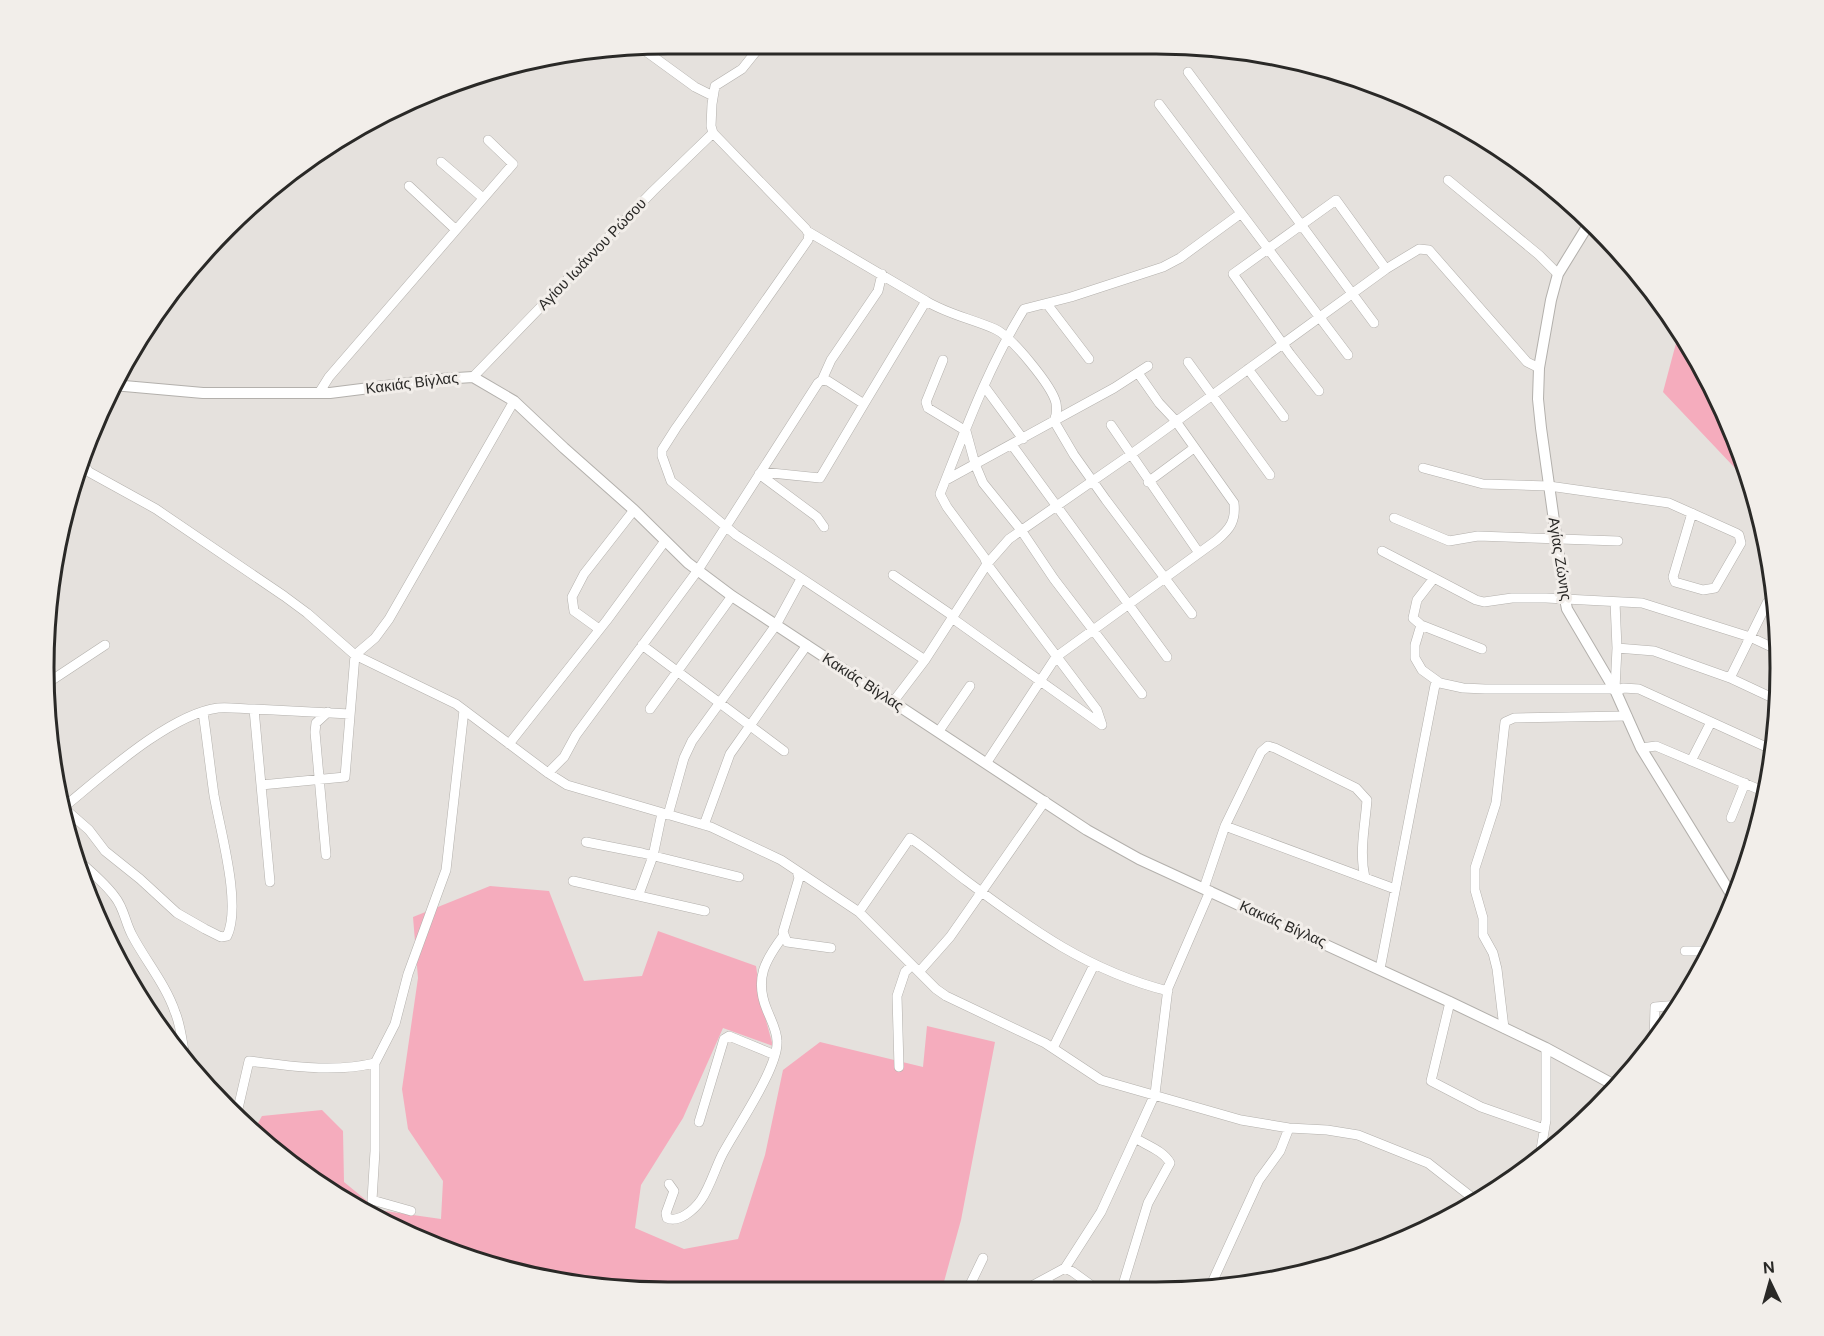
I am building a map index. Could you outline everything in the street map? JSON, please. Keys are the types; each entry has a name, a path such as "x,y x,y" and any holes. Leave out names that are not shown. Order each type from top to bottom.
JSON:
{"street":[{"path":"650,54 694,87 713,96"},
{"path":"754,54 742,69 715,86 711,126 713,133 807,231 937,308 994,329 1007,337 1028,360 1053,396 1057,415 1054,421"},
{"path":"1188,72 1374,323"},
{"path":"1159,104 1348,355"},
{"name":"Αγίου Ιωάννου Ρώσου","path":"473,377 653,191 713,133"},
{"path":"319,393 329,377 513,164 488,140"},
{"path":"441,162 483,198"},
{"path":"1448,180 1539,255 1558,274"},
{"path":"409,186 455,229"},
{"path":"1319,391 1282,344 1233,274 1336,200 1386,269"},
{"path":"893,574 1102,724 1097,710 987,564 984,556 947,507 940,494 984,386 1007,337 1024,309 1047,304 1163,267 1180,258 1240,214"},
{"name":"Αγίας Ζώνης","path":"1585,230 1558,274 1539,368 1538,399 1567,609 1615,690 1641,748 1728,889"},
{"path":"807,231 808,240 704,387 662,450 662,456 670,481 725,526 925,660"},
{"path":"893,702 925,660 987,564 1009,538 1130,455 1175,420 1386,269 1419,249 1429,250 1527,362 1539,368"},
{"path":"548,773 564,757 576,735 698,570 822,380 831,360 878,291 882,274"},
{"path":"760,473 820,478 926,301"},
{"path":"1047,304 1089,359"},
{"path":"943,360 926,402 928,408 966,431 983,483 1021,530 1142,694"},
{"path":"1188,362 1270,476"},
{"path":"946,480 1023,439 1148,366"},
{"path":"1248,369 1284,417"},
{"path":"987,762 1056,657 1229,530 1235,514 1234,503 1175,420 1159,403 1138,373"},
{"name":"Κακιάς Βίγλας","path":"123,386 203,393 319,393 473,377 514,401 665,541 732,596 1087,830 1139,859 1450,1002 1546,1048 1609,1082"},
{"path":"822,380 828,381 864,405"},
{"path":"984,386 1023,439"},
{"path":"261,785 345,777 356,655 375,638 389,619 514,401"},
{"path":"1054,421 1074,455 1106,500 1192,614"},
{"path":"1111,425 1199,553"},
{"path":"1012,445 1167,657"},
{"path":"1149,482 1194,448"},
{"path":"1423,468 1483,484 1549,486 1669,503 1692,513 1739,535 1741,543 1715,588 1708,591 1675,582 1672,576 1692,513"},
{"path":"87,470 156,509 284,596 356,655 456,704 567,785 704,825 781,860 859,912 946,996 1053,1048 1101,1080 1241,1120 1289,1128 1344,1132 1378,1142 1428,1163 1470,1196"},
{"path":"760,473 817,517 824,527"},
{"path":"599,630 574,611 572,597 584,574 634,510"},
{"path":"1394,518 1449,541 1478,536 1618,541"},
{"path":"509,744 599,630 665,541"},
{"path":"1382,551 1484,602 1519,598 1642,603 1750,637 1769,646"},
{"path":"639,894 684,758 692,741 776,625 801,579"},
{"path":"1434,579 1417,600 1413,618 1421,625 1482,649"},
{"path":"650,709 732,596"},
{"path":"1615,690 1616,602"},
{"path":"1730,678 1767,604"},
{"path":"1421,625 1415,645 1415,658 1422,670 1436,680 1463,688 1485,689 1639,689 1765,747"},
{"path":"54,679 105,645"},
{"path":"642,645 784,751"},
{"path":"704,825 730,754 807,645"},
{"path":"1617,648 1654,651 1730,678 1769,696"},
{"path":"1380,969 1436,680"},
{"path":"939,731 970,686"},
{"path":"70,804 163,729 203,712 218,708 350,714"},
{"path":"255,709 270,882"},
{"path":"411,1211 372,1200 375,1151 375,1063 395,1024 408,974 446,870 464,710"},
{"path":"72,814 105,851 177,913 221,937 227,936 231,929 232,899 203,712"},
{"path":"326,855 315,732 316,723 328,712"},
{"path":"1504,1028 1497,969 1493,953 1483,935 1483,918 1475,890 1475,868 1496,803 1505,722 1514,718 1627,717"},
{"path":"1691,761 1711,722"},
{"path":"1039,1282 1065,1268 1101,1212 1155,1094 1168,991 1207,890 1225,826 1261,752 1268,746 1356,788 1367,800 1362,850 1365,878"},
{"path":"1641,748 1656,746 1758,789"},
{"path":"1731,818 1745,783"},
{"path":"919,972 950,937 1045,801"},
{"path":"1225,826 1395,889"},
{"path":"859,912 910,838 1036,931 1094,965 1138,983 1168,991"},
{"path":"586,842 739,877"},
{"path":"89,871 115,896 121,906 128,927 176,1012 183,1044"},
{"path":"797,871 799,878 783,932 784,936 788,942 831,948"},
{"path":"573,881 639,894 705,911"},
{"path":"669,1185 674,1191 666,1213 667,1218 671,1220 682,1217 702,1199 774,1060 777,1041 764,1004 762,972 771,953 784,936"},
{"path":"1685,951 1701,951"},
{"path":"899,1067 897,996 905,972 912,965"},
{"path":"1053,1048 1094,965"},
{"path":"1450,1002 1431,1081 1481,1107 1544,1129"},
{"path":"1654,1026 1655,1007 1669,1006"},
{"path":"699,1122 724,1039 729,1036 775,1055"},
{"path":"1541,1146 1544,1129 1546,1048"},
{"path":"239,1106 249,1060 310,1068 338,1068 375,1063"},
{"path":"1214,1279 1259,1180 1280,1151 1289,1128"},
{"path":"1124,1282 1148,1203 1170,1162 1161,1153 1135,1138"},
{"path":"971,1282 983,1258"},
{"path":"1065,1268 1087,1282"},
{"path":"1045,1279 1048,1282"}],"shaded area":[{"path":"1676,342 1707,396 1736,470 1663,392"},
{"path":"490,886 549,891 584,981 642,976 658,931 756,966 762,1006 773,1046 723,1028 683,1118 641,1185 635,1228 684,1249 738,1239 765,1155 783,1070 820,1042 923,1067 927,1026 995,1042 961,1220 944,1282 668,1282 588,1277 509,1261 471,1249 433,1235 380,1210 441,1219 443,1181 408,1129 402,1089 418,978 413,917"},
{"path":"322,1110 343,1131 344,1182 375,1208 327,1179 263,1130 257,1124 262,1116"}]}
